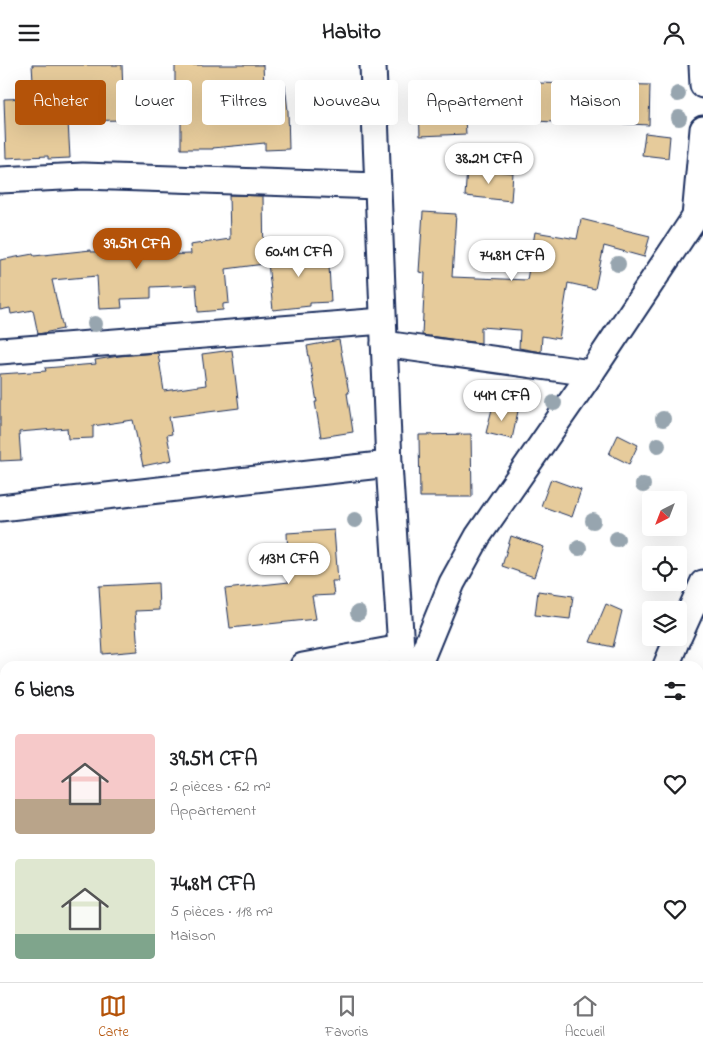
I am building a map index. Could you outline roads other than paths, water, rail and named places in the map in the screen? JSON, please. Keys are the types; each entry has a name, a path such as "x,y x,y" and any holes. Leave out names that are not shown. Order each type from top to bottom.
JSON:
{"street":[{"path":"358,661 402,657 389,463 372,65"},
{"path":"702,65 703,85"},
{"path":"420,661 452,583 478,536 591,373 699,211 703,129"},
{"path":"0,180 83,176 378,186"},
{"path":"0,351 384,333 591,373"},
{"path":"0,508 389,463"},
{"path":"687,618 703,583"},
{"path":"668,661 674,646"}]}
